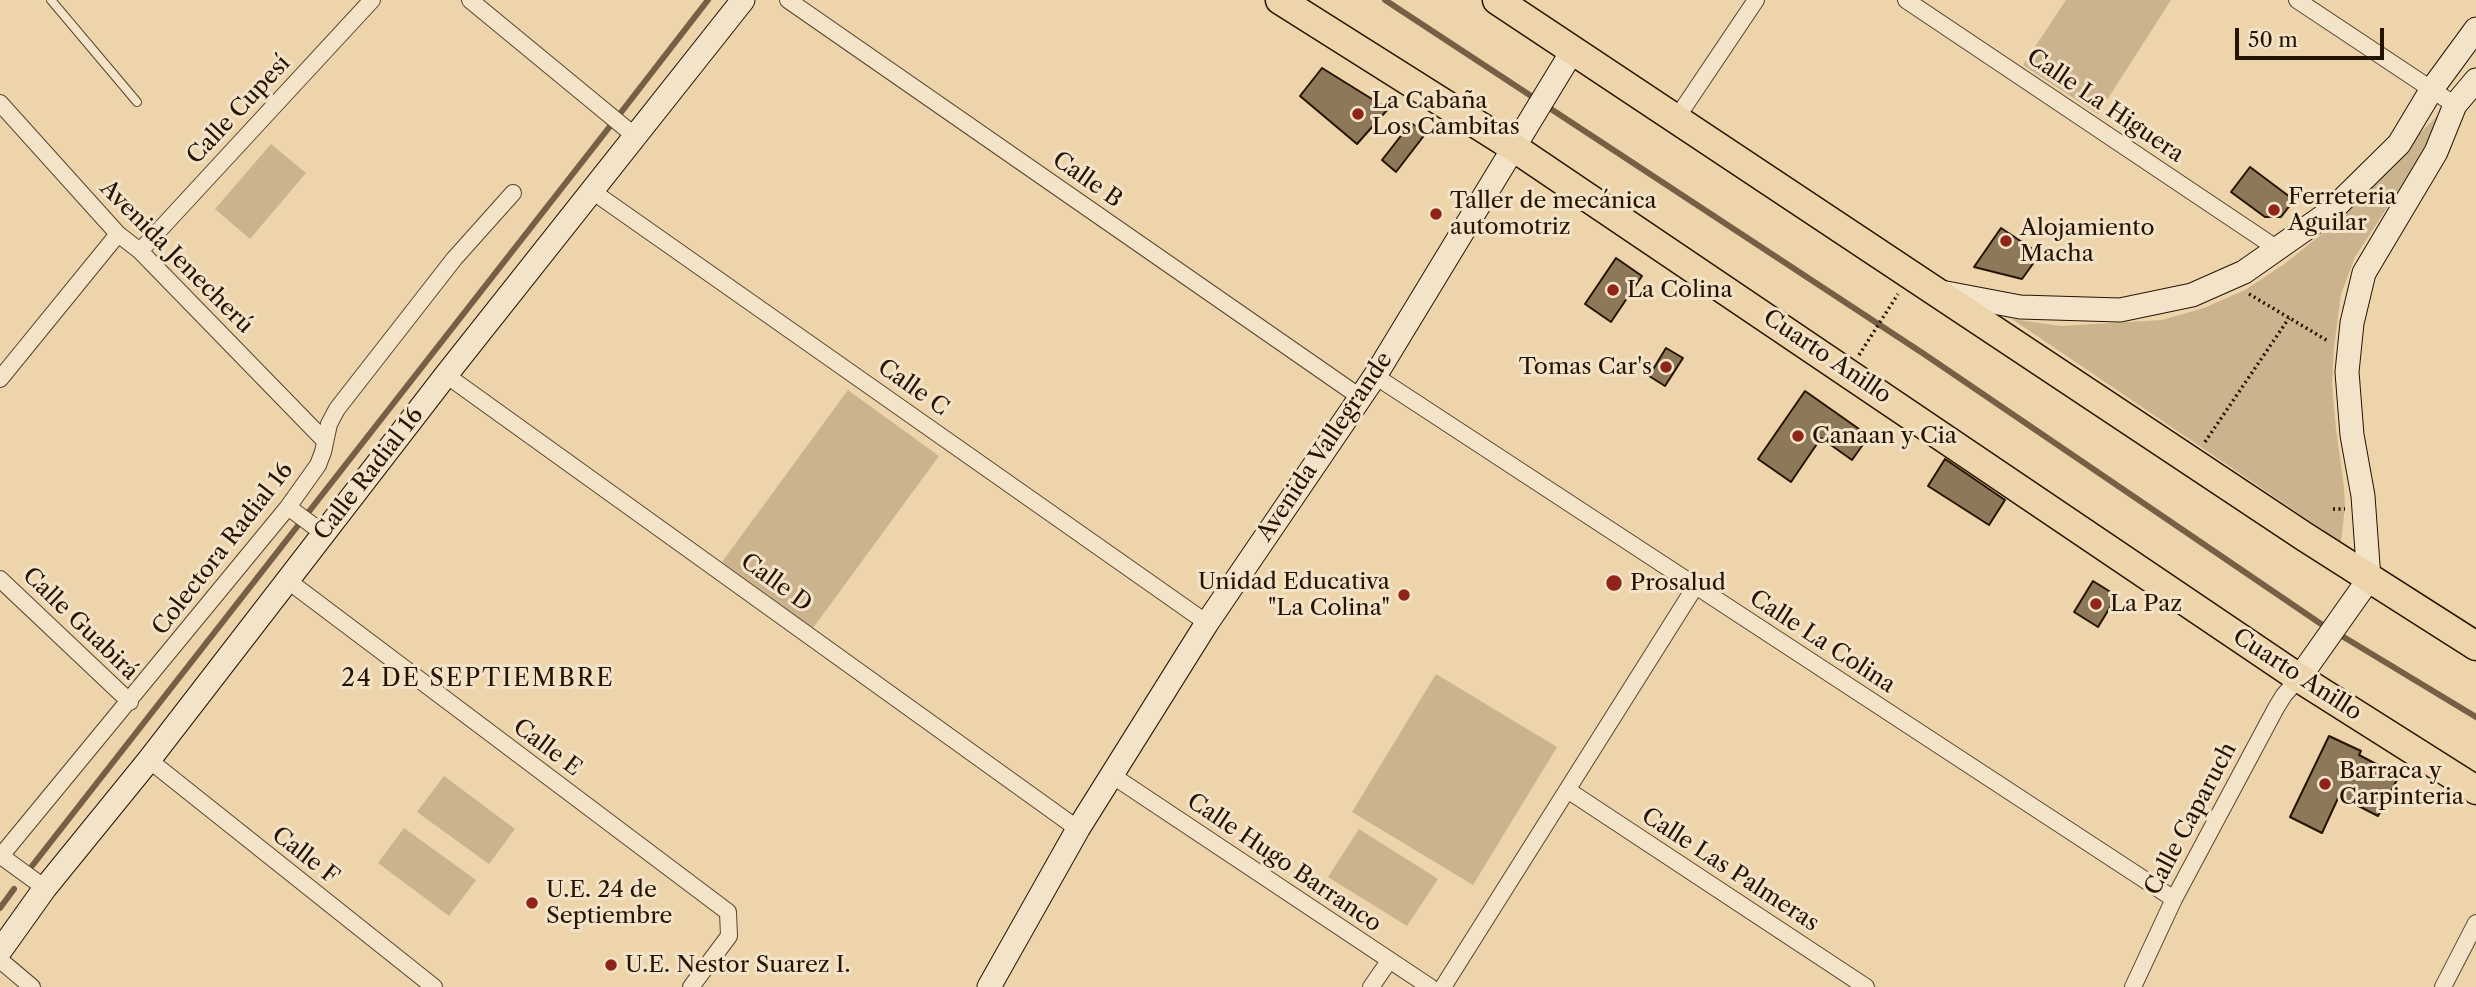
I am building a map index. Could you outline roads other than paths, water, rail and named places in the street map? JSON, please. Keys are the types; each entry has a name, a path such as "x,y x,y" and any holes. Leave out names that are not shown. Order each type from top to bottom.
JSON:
{"highway":[{"name":"Cuarto Anillo","path":"1280,0 1513,147 2299,678 2476,790"},
{"path":"1497,0 1937,292 2361,590 2476,646"}],"street":[{"name":"Calle Cupesí","path":"140,251 372,0"},
{"path":"470,0 635,136"},
{"name":"Calle Radial 16","path":"0,951 45,888 149,760 287,580 317,528 446,375 743,0"},
{"name":"Calle B","path":"788,0 1360,397"},
{"path":"1676,118 1756,0"},
{"name":"Calle La Higuera","path":"1906,0 2279,250"},
{"path":"2297,0 2455,105"},
{"path":"1937,292 2020,307 2120,310 2192,295 2244,272 2331,211 2399,144 2432,89 2476,29"},
{"name":"Avenida Vallegrande","path":"989,987 1078,829 1207,623 1375,376 1573,50"},
{"path":"2299,678 2361,590 2363,496 2352,435 2347,372 2352,323 2364,273 2436,152 2455,105 2476,80"},
{"name":"Avenida Jenecherú","path":"0,103 118,234 140,251 324,440"},
{"name":"Calle C","path":"592,191 1207,623"},
{"name":"Colectora Radial 16","path":"0,857 292,509 318,465 329,424 337,409 454,259 513,193"},
{"path":"0,379 118,234"},
{"name":"Calle D","path":"446,375 1078,829"},
{"name":"Calle La Colina","path":"1375,376 2174,899"},
{"path":"292,509 317,528"},
{"name":"Calle Guabirá","path":"0,579 130,702"},
{"name":"Calle E","path":"287,580 727,912 729,936 691,987"},
{"path":"1443,987 1569,791 1695,587"},
{"name":"Calle Caparuch","path":"2133,987 2174,899 2276,708 2299,678"},
{"name":"Calle F","path":"149,760 434,987"},
{"name":"Calle Hugo Barranco","path":"1113,776 1430,987"},
{"name":"Calle Las Palmeras","path":"1569,791 1866,987"},
{"path":"0,857 45,888"},
{"path":"2443,987 2476,923"},
{"path":"0,960 32,987"},
{"path":"1371,987 1389,961"}],"lane":[{"path":"51,0 137,102"}],"waterway":[{"path":"619,115 708,0"},
{"path":"1385,0 1924,354 2327,628"},
{"path":"32,866 611,125"},
{"path":"2337,633 2476,717"},
{"path":"0,908 14,889"}],"place":[{"name":"La Cabaña Los Cambitas","path":"1358,114"},
{"name":"Ferreteria Aguilar","path":"2274,210"},
{"name":"Taller de mecánica automotriz","path":"1436,214"},
{"name":"Alojamiento Macha","path":"2006,241"},
{"name":"La Colina","path":"1613,290"},
{"name":"Tomas Car's","path":"1666,367"},
{"name":"Canaan y Cia","path":"1798,436"},
{"name":"Prosalud","path":"1614,583"},
{"name":"Unidad Educativa \"La Colina\"","path":"1404,595"},
{"name":"La Paz","path":"2096,604"},
{"name":"Barraca y Carpinteria","path":"2325,784"},
{"name":"U.E. 24 de Septiembre","path":"532,903"},
{"name":"U.E. Nestor Suarez I.","path":"611,965"}],"district":[{"name":"24 DE SEPTIEMBRE","path":"478,679"}]}
